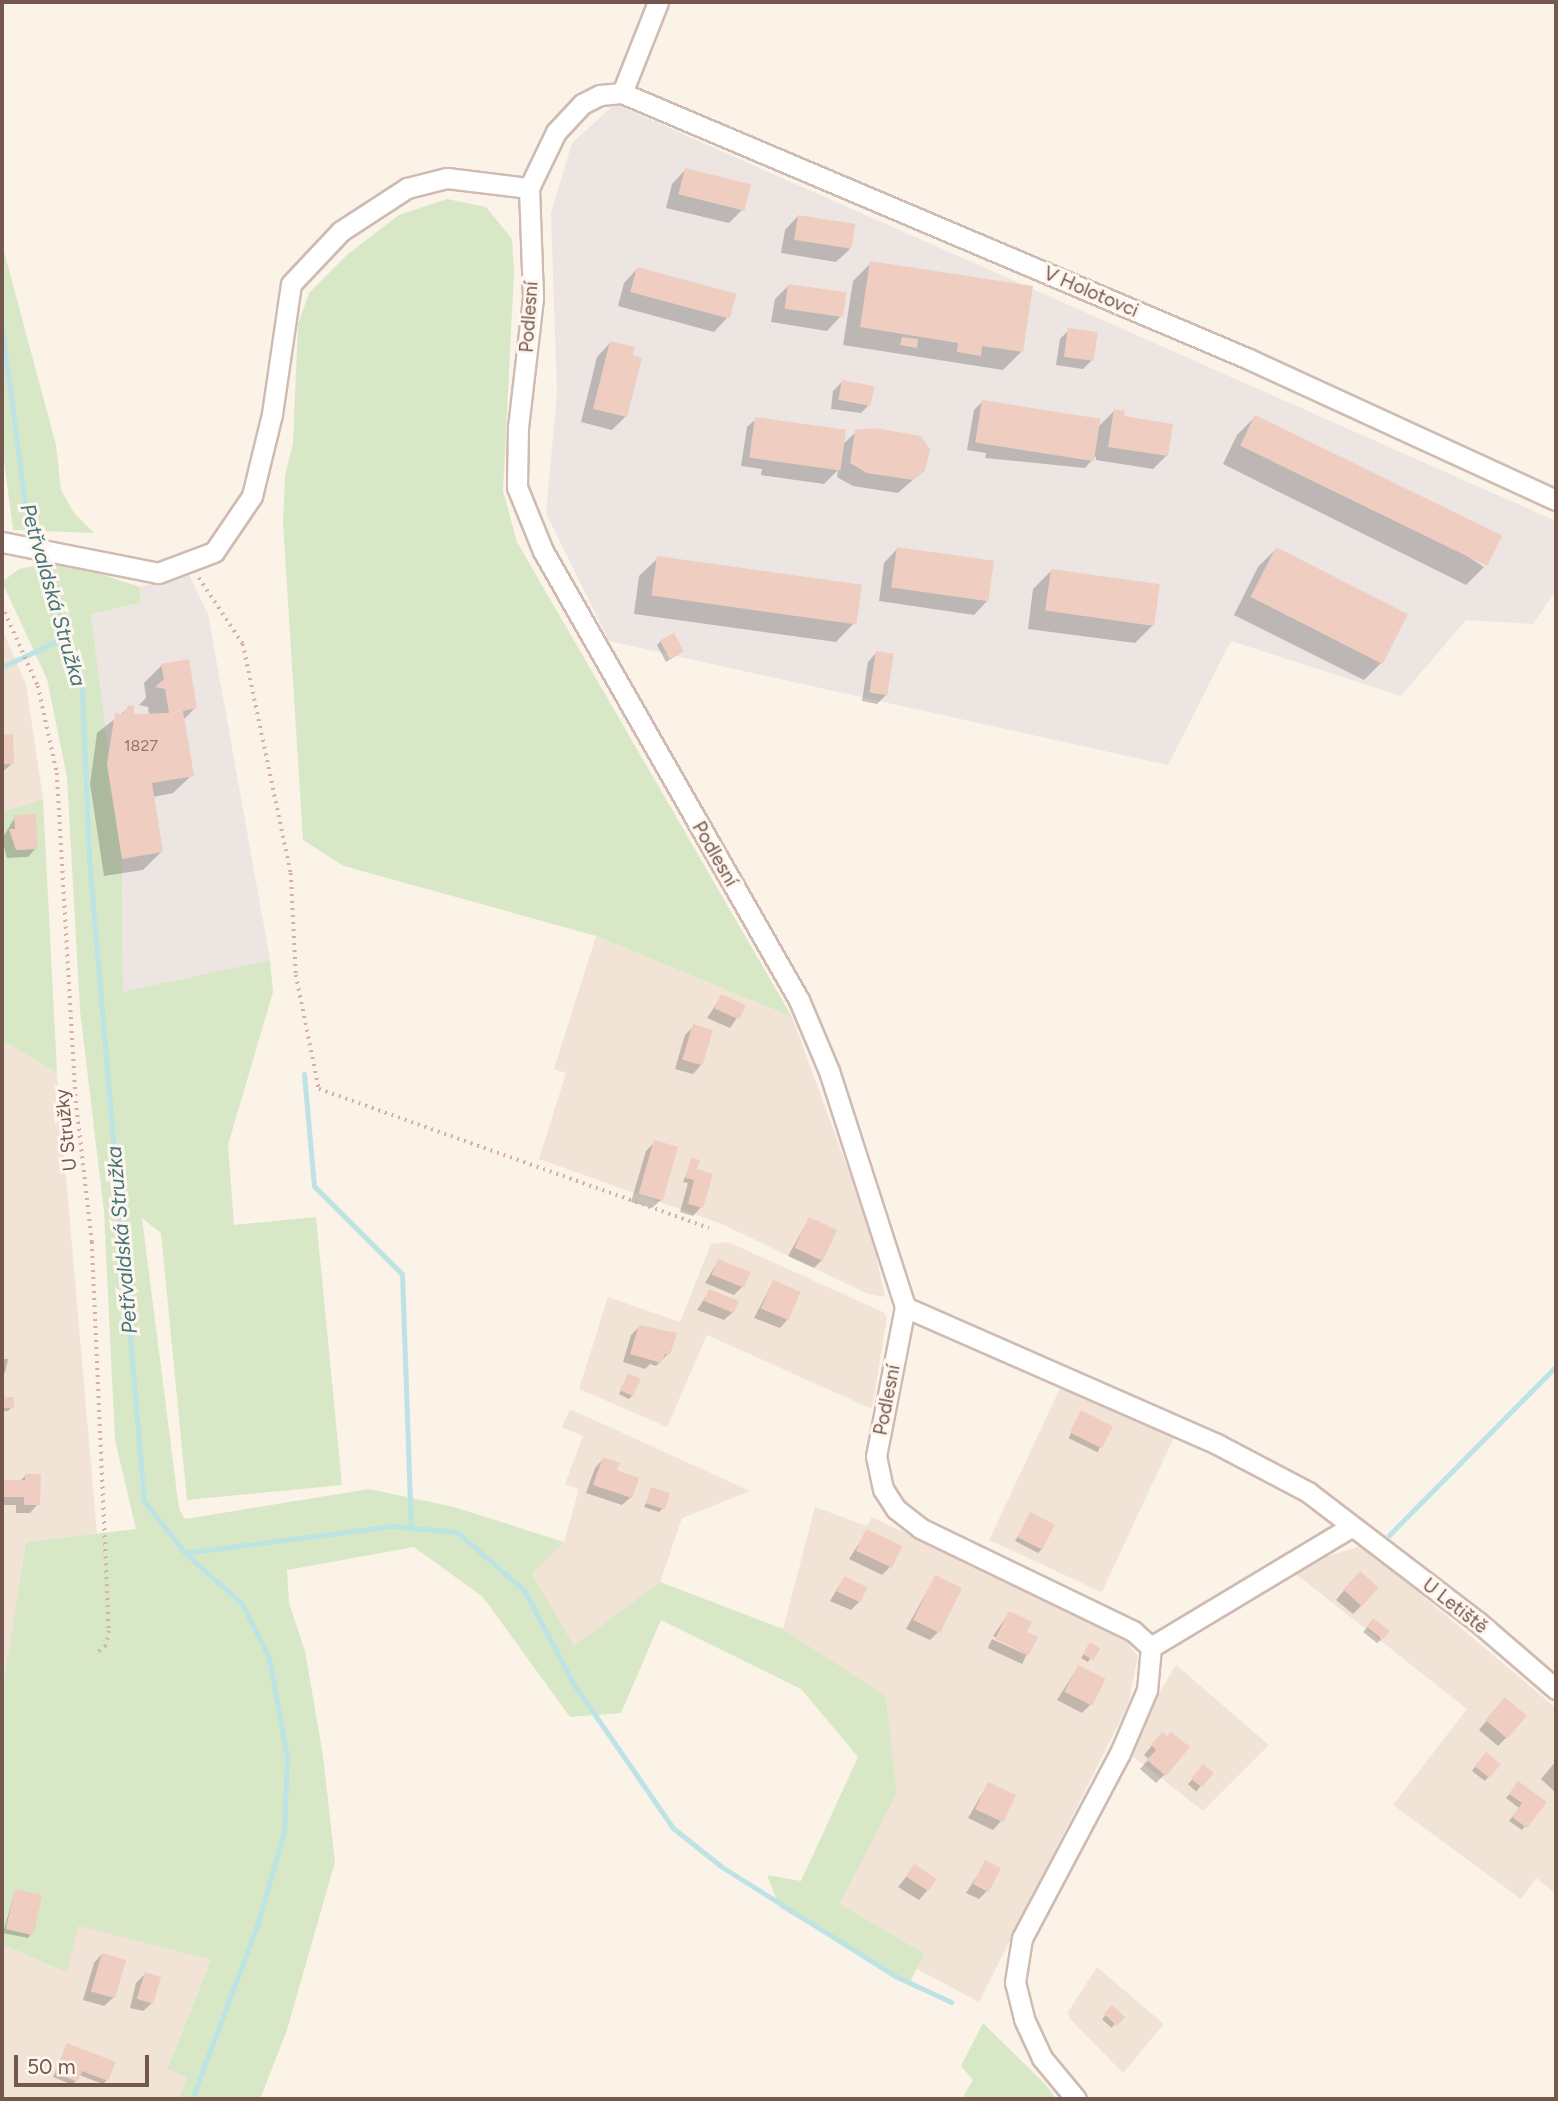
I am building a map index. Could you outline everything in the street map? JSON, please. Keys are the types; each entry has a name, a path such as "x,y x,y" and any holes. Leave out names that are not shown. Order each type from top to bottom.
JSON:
{"street":[{"path":"2,542 158,573 214,552 251,496 272,414 291,285 299,275 341,231 407,188 447,178 529,188 556,132 582,104 600,95 622,93 657,2"},
{"name":"V Holotovci","path":"622,93 1249,359 1556,500"},
{"name":"Podlesní","path":"529,188 533,298 519,428 517,487 542,551 799,1000 829,1071 905,1307 876,1456 883,1489 896,1509 920,1528 1133,1631 1151,1647"},
{"name":"U Letiště","path":"905,1307 1217,1444 1308,1492 1478,1622 1556,1689"},
{"path":"1076,2099 1042,2058 1024,2019 1017,1971 1022,1938 1120,1753 1147,1690 1151,1647 1351,1527"}],"path":[{"path":"189,561 243,644 291,873 296,975 319,1089 709,1228"},
{"name":"U Stružky","path":"2,607 38,686 57,773 76,1101 92,1242 109,1631 106,1646 95,1656"}],"shaded area":[{"path":"615,104 1556,521 1556,590 1533,624 1466,620 1401,696 1231,641 1168,765 609,641 546,513 557,393 551,213 572,143"},
{"path":"188,573 208,614 270,960 123,993 122,859 91,614 140,603 140,587"},
{"path":"2,629 26,684 43,799 2,812"},
{"path":"596,936 792,1017 870,1229 885,1297 868,1294 722,1224 539,1159 566,1073 554,1069"},
{"path":"2,1040 57,1073 97,1534 26,1542 2,1692"},
{"path":"728,1242 883,1312 887,1317 872,1409 707,1335 667,1427 579,1389 608,1297 680,1322 711,1244"},
{"path":"1062,1384 1174,1436 1102,1592 989,1540"},
{"path":"570,1409 750,1491 682,1518 660,1582 574,1647 532,1574 564,1542 579,1489 565,1484 583,1436 562,1427"},
{"path":"815,1507 867,1526 872,1517 1122,1637 1138,1656 1128,1705 979,2002 917,1969 924,1954 840,1904 897,1793 886,1696 783,1629"},
{"path":"1357,1547 1367,1549 1556,1708 1556,1894 1536,1878 1521,1899 1393,1805 1467,1709 1296,1574 1325,1557"},
{"path":"1176,1665 1269,1745 1203,1811 1125,1750"},
{"path":"77,1925 211,1960 167,2068 187,2077 179,2099 2,2099 2,1944 67,1973"},
{"path":"1097,1967 1164,2024 1123,2073 1070,2019 1068,2012"}],"green space":[{"path":"447,199 486,207 512,239 514,272 503,491 517,542 792,1017 596,936 344,866 303,840 283,523 285,476 293,443 298,324 309,293 348,254 399,215"},
{"path":"2,244 56,445 61,490 74,513 94,533 13,530 2,445"},
{"path":"61,561 140,587 140,603 91,614 122,859 123,992 270,960 273,992 228,1145 234,1225 316,1217 342,1485 187,1500 161,1233 142,1218 179,1509 185,1519 369,1489 454,1507 564,1542 532,1574 574,1646 660,1582 783,1629 886,1696 897,1793 840,1904 925,1954 910,1982 780,1908 767,1875 801,1881 858,1757 801,1689 661,1620 621,1713 570,1717 483,1597 414,1547 287,1570 289,1603 305,1651 323,1756 335,1862 287,2030 260,2099 179,2099 187,2077 167,2069 211,1960 78,1926 67,1973 2,1944 2,1692 26,1542 136,1529 115,1440 104,1212 80,1010 67,777 47,679 2,582 19,569"},
{"path":"43,799 57,1073 2,1040 2,812"},
{"path":"983,2023 1046,2085 1056,2099 962,2099 973,2080 961,2066"}],"building":[{"path":"685,168 751,184 744,211 678,194"},
{"path":"798,215 855,224 851,249 794,240"},
{"path":"870,261 1033,286 1023,352 982,346 981,356 957,352 958,343 860,327"},
{"path":"637,267 736,294 730,319 630,292"},
{"path":"788,284 846,292 843,317 785,309"},
{"path":"1068,328 1098,332 1094,361 1064,357"},
{"path":"902,337 918,339 917,348 900,345"},
{"path":"610,341 635,347 633,355 642,358 627,417 593,409"},
{"path":"842,380 874,386 871,406 838,400"},
{"path":"982,400 1101,419 1094,461 975,442"},
{"path":"1114,409 1125,411 1124,416 1173,424 1168,456 1108,447"},
{"path":"1255,415 1502,536 1487,566 1240,446"},
{"path":"755,417 846,430 840,470 749,458"},
{"path":"875,428 921,436 930,449 925,471 913,480 867,473 850,463 855,430"},
{"path":"897,547 994,561 988,601 891,588"},
{"path":"1276,547 1408,614 1382,664 1251,597"},
{"path":"657,556 862,585 856,624 651,596"},
{"path":"1051,569 1160,584 1154,626 1045,611"},
{"path":"674,633 684,652 670,659 660,641"},
{"path":"876,651 894,654 887,695 869,692"},
{"path":"189,659 197,708 183,711 194,776 152,783 163,852 122,859 107,764 115,713 123,714 129,705 134,706 134,714 169,713 165,689 155,687 164,679 161,664"},
{"path":"2,734 13,734 14,764 3,764"},
{"path":"36,814 38,849 16,850 9,829 15,829 14,815"},
{"path":"721,994 746,1005 739,1020 714,1009"},
{"path":"693,1024 713,1030 702,1066 682,1059"},
{"path":"654,1140 678,1147 663,1201 639,1194"},
{"path":"691,1158 700,1160 697,1169 713,1174 703,1208 688,1204 694,1180 685,1178"},
{"path":"809,1217 837,1230 823,1261 795,1248"},
{"path":"718,1259 750,1272 744,1288 712,1275"},
{"path":"773,1280 801,1292 789,1320 761,1309"},
{"path":"709,1289 739,1301 734,1313 704,1301"},
{"path":"639,1325 677,1333 670,1355 665,1354 661,1363 630,1354"},
{"path":"628,1373 641,1379 633,1396 620,1390"},
{"path":"2,1385 5,1397 14,1397 14,1408 2,1408"},
{"path":"1081,1410 1113,1426 1102,1449 1070,1432"},
{"path":"603,1457 620,1463 617,1470 639,1478 632,1498 593,1485"},
{"path":"25,1474 41,1474 40,1505 24,1505 24,1497 2,1497 2,1480 25,1480"},
{"path":"651,1487 670,1493 665,1509 646,1503"},
{"path":"1030,1512 1055,1525 1042,1550 1017,1537"},
{"path":"866,1529 902,1546 892,1568 856,1551"},
{"path":"1360,1571 1379,1588 1362,1606 1343,1590"},
{"path":"935,1575 962,1588 940,1633 913,1620"},
{"path":"844,1576 868,1587 860,1602 837,1591"},
{"path":"1009,1611 1032,1622 1027,1632 1038,1637 1029,1655 995,1639"},
{"path":"1373,1618 1390,1631 1383,1639 1366,1627"},
{"path":"1090,1642 1100,1648 1093,1660 1083,1654"},
{"path":"1078,1665 1106,1679 1092,1706 1064,1692"},
{"path":"1505,1697 1527,1716 1507,1739 1485,1720"},
{"path":"1162,1732 1167,1736 1171,1732 1190,1747 1166,1776 1147,1760 1156,1750 1151,1745"},
{"path":"1486,1752 1501,1764 1489,1778 1475,1766"},
{"path":"1203,1764 1214,1773 1202,1788 1191,1779"},
{"path":"1518,1781 1547,1802 1527,1828 1512,1817 1522,1803 1509,1794"},
{"path":"988,1782 1016,1795 1003,1822 975,1809"},
{"path":"985,1860 1001,1868 989,1892 973,1884"},
{"path":"914,1864 937,1879 928,1891 906,1877"},
{"path":"15,1889 42,1895 33,1935 6,1929"},
{"path":"102,1953 126,1960 115,1998 91,1991"},
{"path":"145,1972 161,1977 153,2004 137,1999"},
{"path":"1112,2005 1125,2017 1117,2026 1104,2014"},
{"path":"67,2043 116,2062 108,2081 82,2071 78,2082 55,2073"}],"waterway":[{"name":"Petřvaldská Stružka","path":"2,329 27,519 36,545"},
{"name":"Petřvaldská Stružka","path":"39,554 82,689 89,859 144,1501 185,1553 242,1604 269,1658 287,1757 284,1831 258,1923 192,2099"},
{"path":"2,667 66,637"},
{"path":"304,1074 314,1186 402,1274 411,1526"},
{"path":"1389,1535 1556,1366"},
{"path":"185,1553 392,1526 457,1532 524,1590 573,1683 673,1828 722,1867 895,1976 951,2002"}]}
